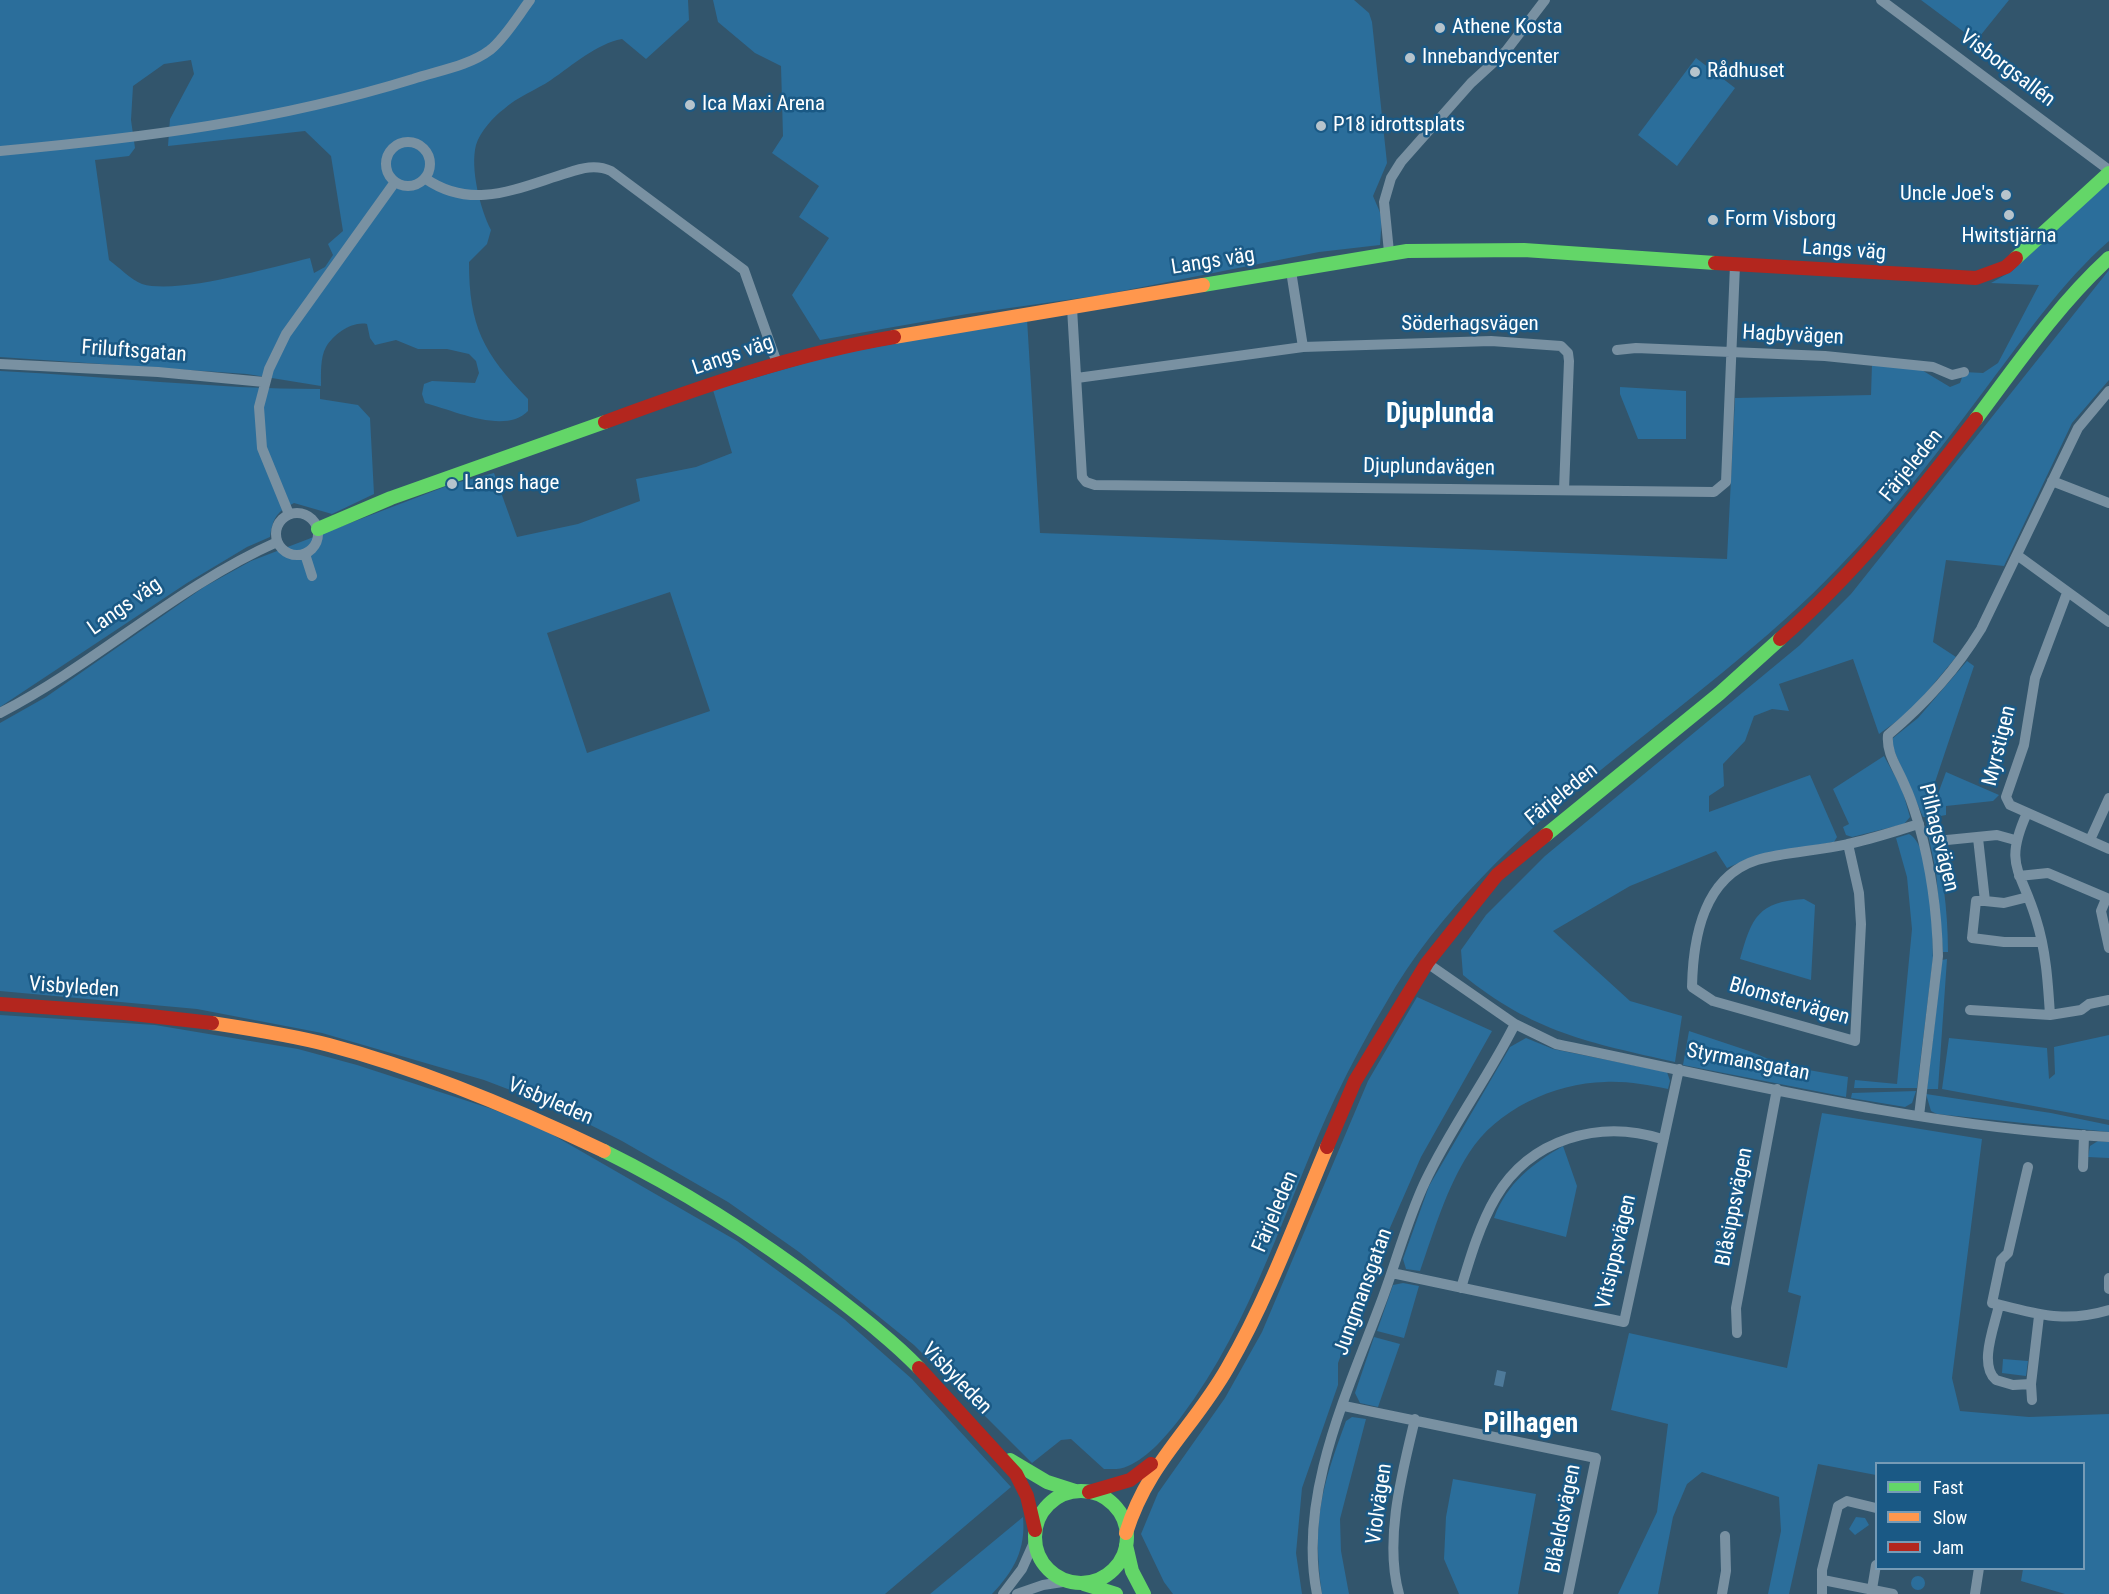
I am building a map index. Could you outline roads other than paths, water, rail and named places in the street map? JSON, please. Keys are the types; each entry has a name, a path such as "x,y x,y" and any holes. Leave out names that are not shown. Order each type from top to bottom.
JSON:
{"main road":[{"name":"Langs väg","path":"318,529 386,501 777,363 846,345 1291,271 1389,252 1505,249 1946,278 1984,275 2006,267 2017,258 2109,172"},
{"name":"Färjeleden","path":"1126,1539 1139,1492 1165,1452 1213,1392 1233,1361 1251,1325 1355,1081 1402,1000 1427,963 1497,875 1719,694 1817,607 1915,499 2054,317 2083,282 2109,258"},
{"name":"Visbyleden","path":"0,1004 114,1010 190,1020 330,1046 436,1080 535,1116 637,1167 781,1258 906,1356 992,1446 1022,1484 1035,1535"},
{"name":"Visbyleden","path":"992,1446 1032,1475 1083,1492"},
{"name":"Färjeleden","path":"1083,1492 1130,1480 1165,1452"},
{"path":"1116,1594 1059,1577 1046,1566 1037,1551 1035,1535 1039,1518 1049,1504 1059,1496 1083,1492 1100,1496 1114,1506 1124,1521 1132,1571 1144,1594"},
{"path":"1075,1582 1094,1581 1110,1572 1122,1557 1126,1539"}],"street":[{"path":"0,151 102,142 234,124 358,96 464,63 490,50 530,0"},
{"path":"1389,252 1384,202 1391,178 1401,162 1471,83 1506,51 1545,0"},
{"name":"Visborgsallén","path":"1881,0 2109,172"},
{"path":"404,142 418,144 427,152 431,165 426,179 411,187 395,182 388,173 387,159 394,147 404,142"},
{"path":"426,179 452,193 476,196 503,192 586,168 604,168 611,171 744,270 777,363"},
{"path":"289,514 262,448 259,416 264,382 286,334 395,182"},
{"name":"Djuplundavägen","path":"1072,308 1082,477 1086,482 1095,485 1714,492 1721,489 1726,482 1735,265"},
{"path":"1291,271 1303,347"},
{"name":"Söderhagsvägen","path":"1077,378 1303,347 1491,341 1561,346 1568,353 1569,361 1564,490"},
{"name":"Hagbyvägen","path":"1617,350 1636,348 1868,360 1933,367 1952,375 1964,372"},
{"name":"Friluftsgatan","path":"0,364 146,371 264,382"},
{"name":"Pilhagsvägen","path":"1919,1116 1938,956 1931,875 1919,824 1887,747 1888,735 1915,713 1962,659 2017,555 2078,429 2109,391"},
{"path":"2052,482 2109,503"},
{"path":"289,514 307,515 318,529 317,543 305,554 289,554 277,542 278,525 289,514"},
{"name":"Langs väg","path":"0,713 53,681 207,578 277,542"},
{"path":"305,554 312,576"},
{"path":"2017,555 2109,622"},
{"name":"Myrstigen","path":"2067,593 2035,678 2024,745 2006,794 2010,805 2109,849"},
{"path":"2090,840 2109,798"},
{"path":"2027,813 2015,840 2015,865 2042,942 2050,1015"},
{"name":"Blomstervägen","path":"1848,844 1859,893 1862,952 1855,1041 1713,1001 1692,987 1698,926 1709,899 1738,868 1757,860 1848,844 1919,824"},
{"name":"Pilhagsvägen","path":"1937,842 1997,836 2015,840"},
{"name":"Pilhagsvägen","path":"1978,838 1985,902 2004,903 2028,897"},
{"path":"2019,876 2048,873 2108,899 2101,911 2109,948"},
{"path":"1985,902 1976,901 1972,938 2004,942 2042,942"},
{"name":"Styrmansgatan","path":"1427,963 1515,1024 1557,1044 1919,1116 1969,1124 2109,1137"},
{"path":"1970,1010 2050,1015 2081,1010 2089,1004 2109,1000"},
{"name":"Jungmansgatan","path":"1317,1594 1311,1544 1314,1509 1320,1479 1344,1406 1424,1183 1515,1024"},
{"name":"Vitsippsvägen","path":"1392,1273 1624,1322 1662,1138 1679,1069"},
{"name":"Blåsippsvägen","path":"1737,1333 1736,1308 1777,1089"},
{"path":"1461,1288 1496,1197 1529,1159 1544,1149 1583,1133 1617,1131 1662,1138"},
{"path":"2083,1167 2084,1135"},
{"path":"2028,1167 2008,1252 2001,1260 1992,1303 2038,1316 2069,1317 2109,1310"},
{"path":"2109,1278 2109,1289"},
{"path":"1999,1305 1988,1356 1988,1369 1996,1380 2013,1385 2031,1384"},
{"path":"2032,1400 2031,1384 2038,1316"},
{"name":"Blåeldsvägen","path":"1344,1406 1596,1458 1568,1594"},
{"name":"Violvägen","path":"1399,1594 1393,1568 1394,1532 1415,1419"},
{"path":"1822,1594 1822,1570 1838,1506 1847,1501 1875,1508"},
{"path":"1003,1594 1022,1569 1035,1535"},
{"path":"1722,1594 1726,1571 1725,1536"},
{"path":"1872,1589 1875,1570"},
{"path":"1975,1594 1980,1570"},
{"path":"1823,1580 1893,1594"},
{"path":"1017,1594 1043,1585 1075,1582"}],"place":[{"name":"Athene Kosta","path":"1440,28"},
{"name":"Innebandycenter","path":"1410,58"},
{"name":"Rådhuset","path":"1695,72"},
{"name":"Ica Maxi Arena","path":"690,105"},
{"name":"P18 idrottsplats","path":"1321,126"},
{"name":"Uncle Joe's","path":"2006,195"},
{"name":"Hwitstjärna","path":"2009,215"},
{"name":"Form Visborg","path":"1713,220"},
{"name":"Langs hage","path":"452,484"}],"district":[{"name":"Djuplunda","path":"1440,415"},
{"name":"Pilhagen","path":"1531,1425"}]}
